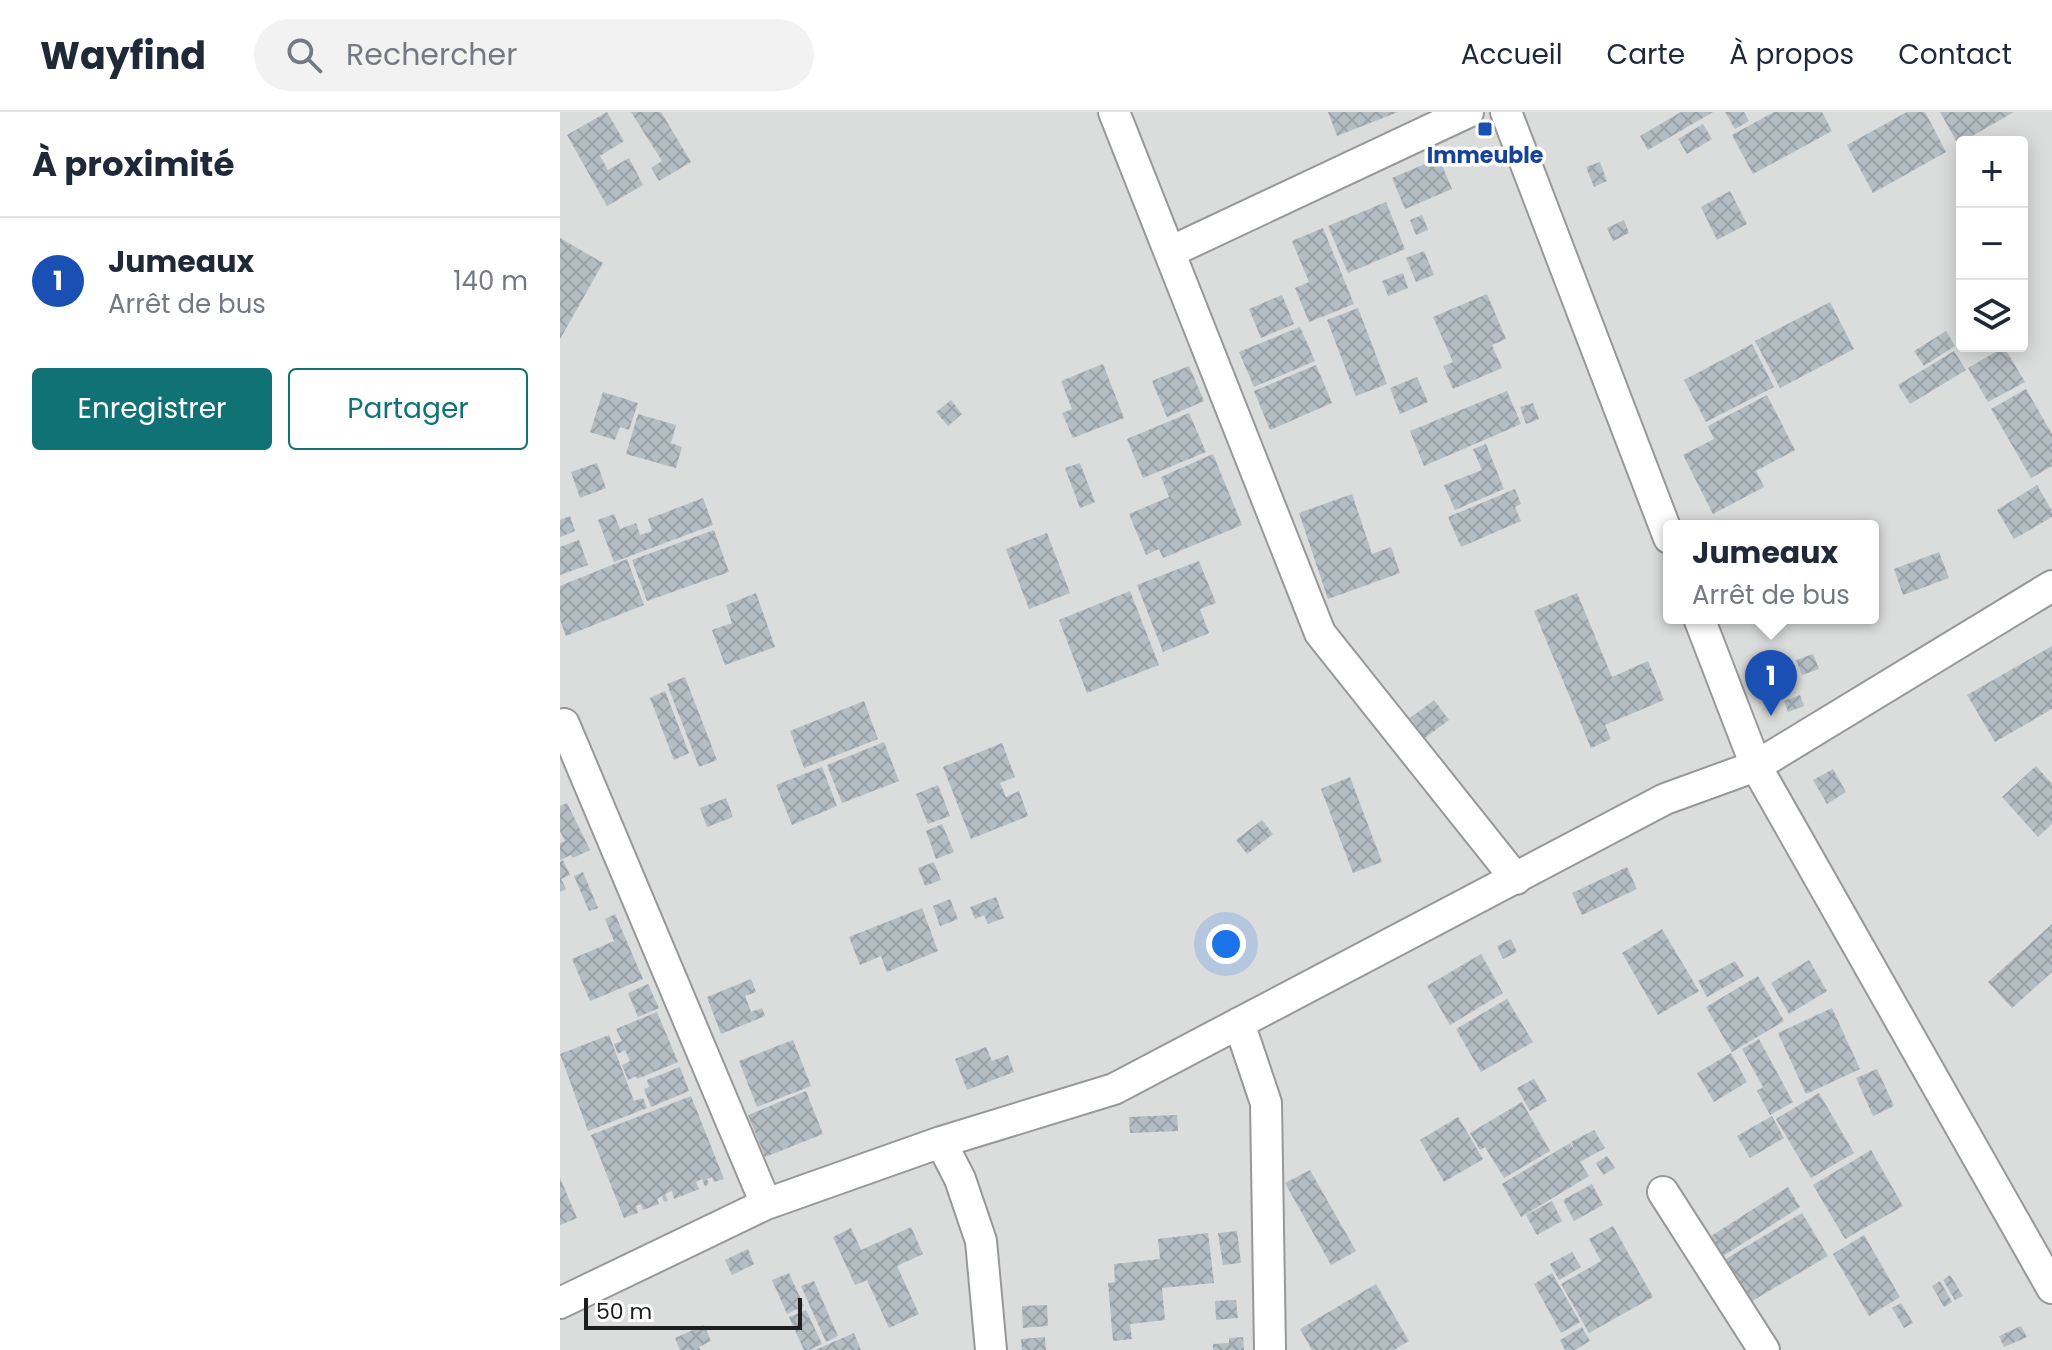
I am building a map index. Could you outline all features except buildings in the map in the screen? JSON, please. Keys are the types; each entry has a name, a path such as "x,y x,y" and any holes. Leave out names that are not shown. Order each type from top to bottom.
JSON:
{"street":[{"path":"1114,112 1320,633 1516,879"},
{"path":"1170,252 1468,112"},
{"path":"1506,112 1663,522"},
{"path":"560,1303 766,1204 941,1142 1114,1089 1665,799 1756,766 2052,586"},
{"path":"1701,624 1756,766 2052,1288"},
{"path":"564,724 766,1204"},
{"path":"1239,1023 1266,1103 1270,1350"},
{"path":"941,1142 960,1179 981,1241 991,1350"},
{"path":"1663,1192 1764,1350"}],"shaded area":[{"path":"560,112 2052,112 2052,1350 560,1350"}],"place":[{"name":"Immeuble","path":"1485,129"},
{"name":"Jumeaux","path":"1771,716"}]}
